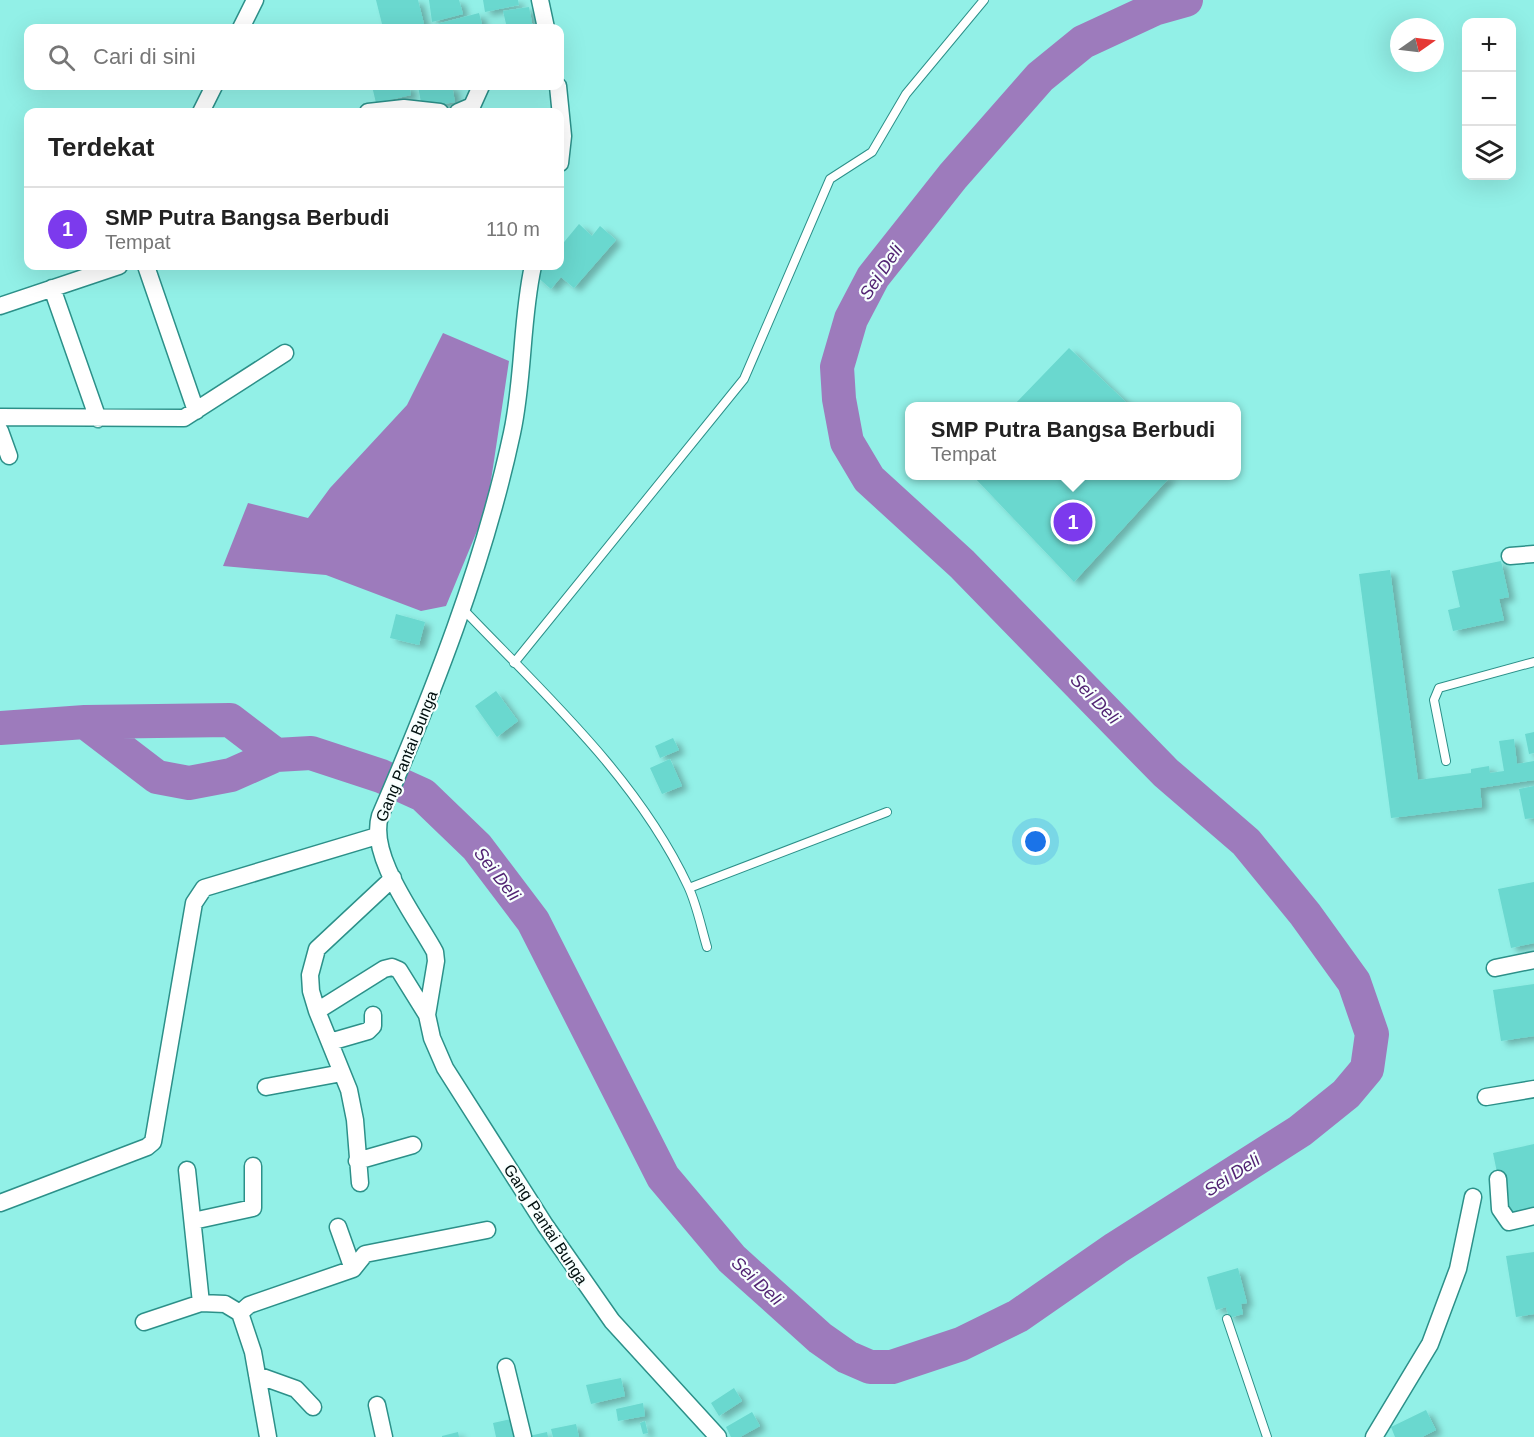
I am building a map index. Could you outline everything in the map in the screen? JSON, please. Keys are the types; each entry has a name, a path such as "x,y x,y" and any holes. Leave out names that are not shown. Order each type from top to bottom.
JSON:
{"street":[{"path":"243,24 255,0"},
{"path":"540,0 545,24"},
{"path":"203,108 212,90"},
{"path":"467,108 472,106 478,90"},
{"path":"558,90 560,108"},
{"path":"147,270 196,411"},
{"name":"Gang Pantai Bunga","path":"533,270 513,431 490,520 425,710 380,816 377,836 393,878 435,952 436,961 427,1015 432,1038 445,1068 551,1234 612,1321 718,1437"},
{"path":"0,306 52,288 87,271"},
{"path":"52,288 98,419"},
{"path":"0,417 173,420 196,411 285,353"},
{"path":"0,431 9,456"},
{"path":"1510,556 1534,554"},
{"path":"0,1203 147,1147 153,1142 194,903 204,888 377,836"},
{"path":"360,1183 355,1120 342,1073 310,992 310,975 317,949 393,878"},
{"path":"1495,968 1534,960"},
{"path":"317,1011 384,969 392,967 399,970 427,1015"},
{"path":"330,1042 368,1030 373,1026 373,1015"},
{"path":"266,1087 342,1073"},
{"path":"1486,1096 1534,1089"},
{"path":"357,1161 413,1145"},
{"path":"193,1221 253,1208 253,1166"},
{"path":"187,1170 201,1303"},
{"path":"1498,1179 1503,1216 1509,1222 1534,1216"},
{"path":"1374,1437 1430,1344 1458,1269 1473,1197"},
{"path":"338,1227 353,1269"},
{"path":"240,1313 249,1305 353,1269 365,1254 487,1230"},
{"path":"144,1322 201,1303 225,1304 240,1313 253,1352 268,1437"},
{"path":"506,1367 522,1437"},
{"path":"257,1375 296,1389 313,1407"},
{"path":"377,1405 384,1437"}],"lane":[{"path":"514,663 744,379 830,180 872,152 906,94 984,0"},
{"path":"460,607 589,741 656,827 689,888 707,947"},
{"path":"1446,761 1434,700 1438,688 1534,662"},
{"path":"689,888 887,812"},
{"path":"1227,1319 1267,1437"}],"shaded area":[{"path":"443,333 509,361 487,507 446,606 421,611 326,575 223,566 248,503 308,518 330,488 407,405"}],"building":[{"path":"376,0 418,0 424,24 382,24"},
{"path":"429,0 459,0 463,14 432,22"},
{"path":"483,0 518,0 519,5 485,12"},
{"path":"529,7 532,24 506,24 503,11"},
{"path":"479,13 482,24 437,24"},
{"path":"373,90 410,90 411,95 376,103"},
{"path":"419,90 453,90 455,102 422,108"},
{"path":"579,224 592,236 600,226 616,240 574,288 561,277 551,289 535,275 539,270 564,270 564,242"},
{"path":"1069,348 1126,402 1017,402"},
{"path":"977,480 1167,480 1074,582"},
{"path":"1501,561 1509,597 1499,599 1504,620 1453,631 1448,610 1460,607 1452,571"},
{"path":"1390,570 1418,780 1471,773 1471,769 1489,766 1490,773 1504,771 1499,741 1514,739 1517,764 1534,761 1534,780 1480,788 1482,807 1391,818 1359,574"},
{"path":"396,614 425,622 419,645 390,638"},
{"path":"496,691 518,721 497,737 475,706"},
{"path":"1534,732 1534,753 1529,754 1525,734"},
{"path":"673,738 679,750 660,758 655,746"},
{"path":"670,759 682,786 662,794 650,768"},
{"path":"1534,786 1534,818 1525,819 1519,789"},
{"path":"1534,882 1534,943 1511,948 1498,889"},
{"path":"1534,984 1534,1036 1501,1041 1493,990"},
{"path":"1534,1144 1534,1210 1506,1216 1493,1153"},
{"path":"1534,1252 1534,1314 1516,1317 1506,1256"},
{"path":"1238,1268 1247,1303 1241,1304 1243,1314 1229,1318 1226,1307 1216,1310 1207,1277"},
{"path":"621,1378 625,1396 591,1404 586,1385"},
{"path":"734,1388 742,1401 719,1416 711,1403"},
{"path":"643,1403 645,1416 618,1421 616,1409"},
{"path":"1426,1410 1436,1430 1422,1437 1395,1437 1391,1427"},
{"path":"752,1412 760,1426 740,1437 731,1437 726,1427"},
{"path":"511,1419 515,1437 496,1437 493,1423"},
{"path":"645,1421 648,1433 643,1434 640,1423"},
{"path":"576,1424 579,1437 553,1437 551,1429"},
{"path":"458,1432 459,1437 442,1437 442,1436"},
{"path":"547,1432 548,1437 529,1437 529,1436"}],"waterway":[{"name":"Sei Deli","path":"0,728 85,722 157,777 189,783 231,775 276,755 311,753 381,776 423,795 477,847 533,921 663,1177 732,1259 820,1338 847,1357 870,1367 892,1367 961,1344 1018,1316 1116,1248 1300,1131 1346,1094 1367,1069 1372,1034 1354,982 1305,914 1246,842 1166,773 962,564 869,479 847,442 839,399 837,367 851,319 873,277 953,176 1040,77 1083,42 1154,9 1186,0"},
{"path":"85,722 230,720 276,755"}],"place":[{"name":"SMP Putra Bangsa Berbudi","path":"1073,522"}]}
